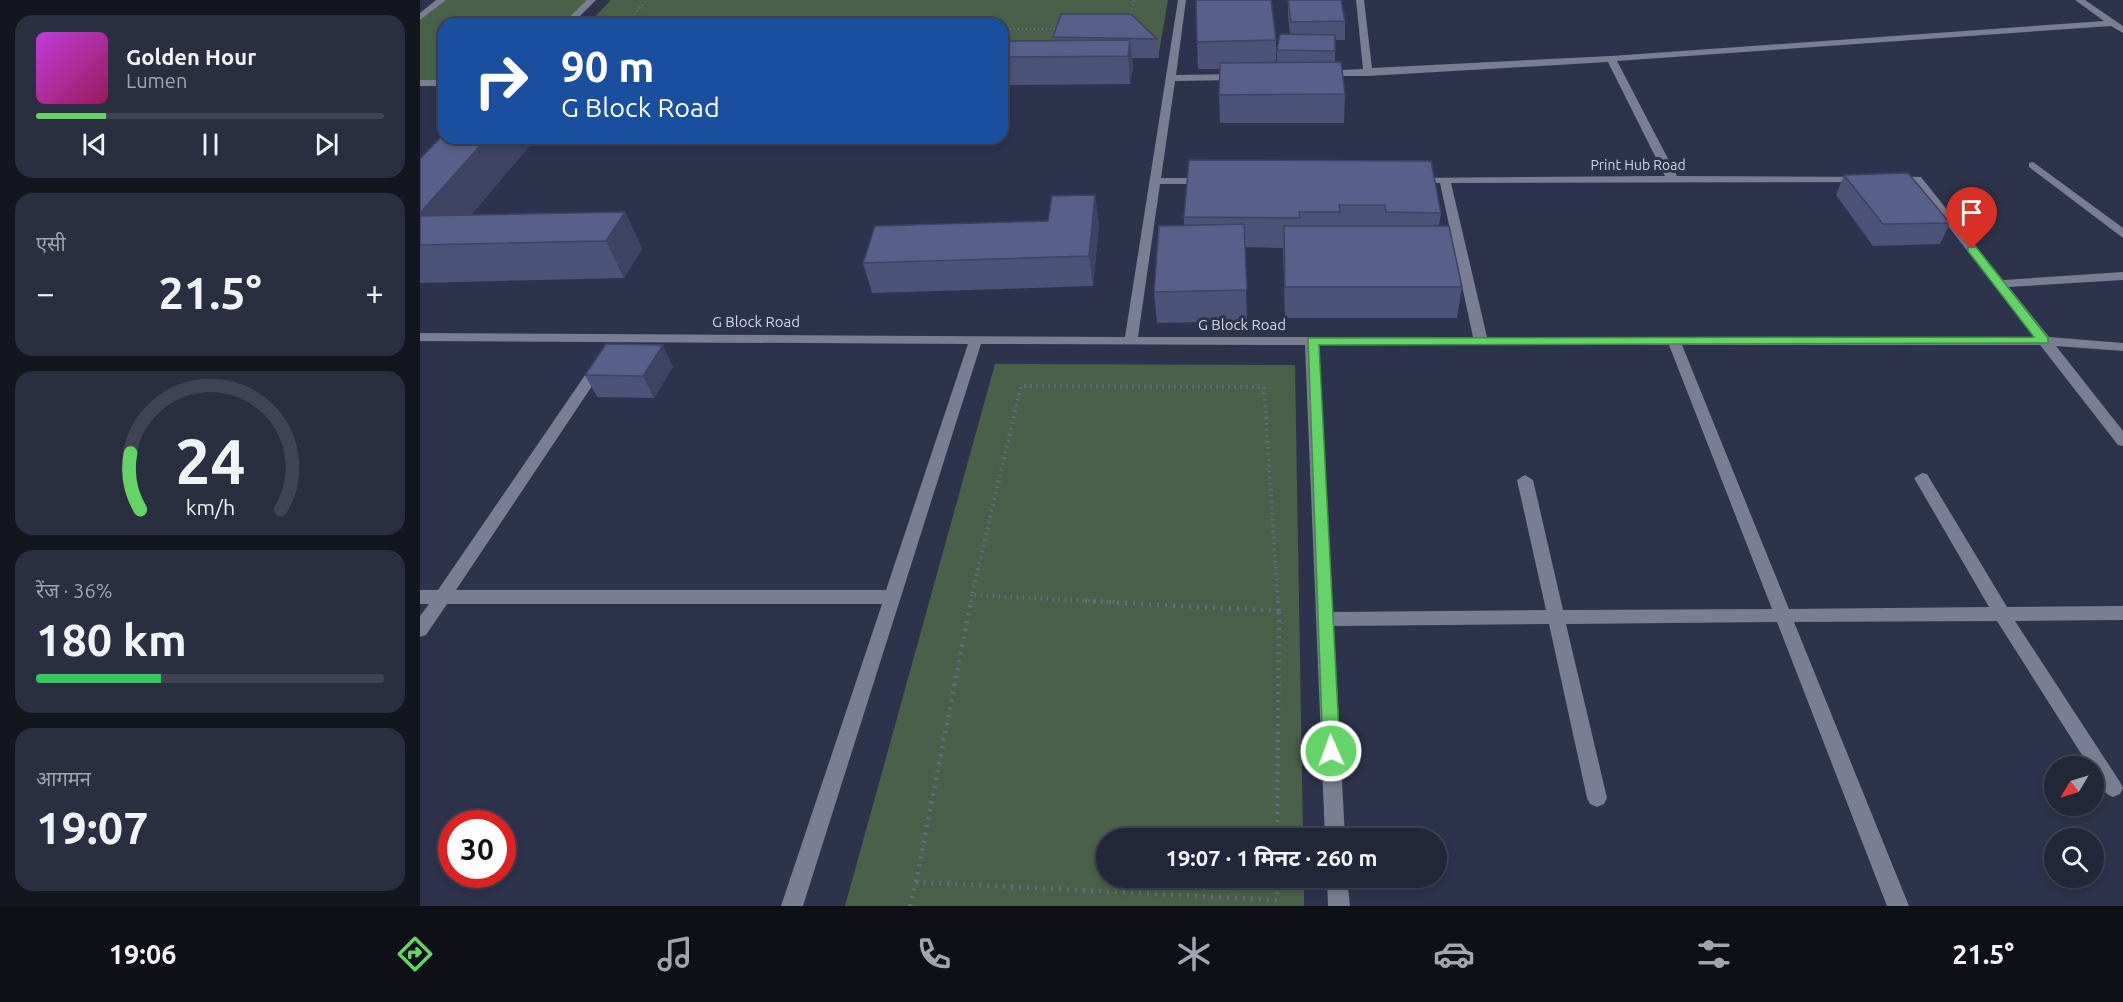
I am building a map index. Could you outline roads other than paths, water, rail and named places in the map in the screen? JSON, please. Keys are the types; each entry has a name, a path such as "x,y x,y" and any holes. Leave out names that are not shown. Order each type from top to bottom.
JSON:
{"street":[{"path":"420,17 442,0"},
{"path":"573,18 592,0"},
{"path":"1131,341 1182,0"},
{"path":"1360,0 1368,73"},
{"path":"2079,0 2123,30"},
{"path":"1310,75 1611,59 2113,23"},
{"path":"1611,59 1674,180"},
{"path":"1170,78 1252,76"},
{"path":"420,83 438,83"},
{"path":"2033,165 2123,234"},
{"name":"Print Hub Road","path":"1399,181 1917,179 2044,341"},
{"path":"1445,180 1482,341"},
{"path":"1155,181 1224,181"},
{"path":"1999,284 2123,276"},
{"name":"G Block Road","path":"420,337 1131,341 2044,341 2123,347"},
{"path":"420,630 617,338"},
{"path":"792,906 976,340"},
{"path":"1312,341 1335,828"},
{"path":"1674,341 1898,906"},
{"path":"2044,341 2123,441"},
{"path":"1922,478 2002,614 2112,788"},
{"path":"1525,480 1598,798"},
{"path":"420,597 891,597"},
{"path":"1325,619 2123,613"},
{"path":"1338,888 1339,906"}]}
